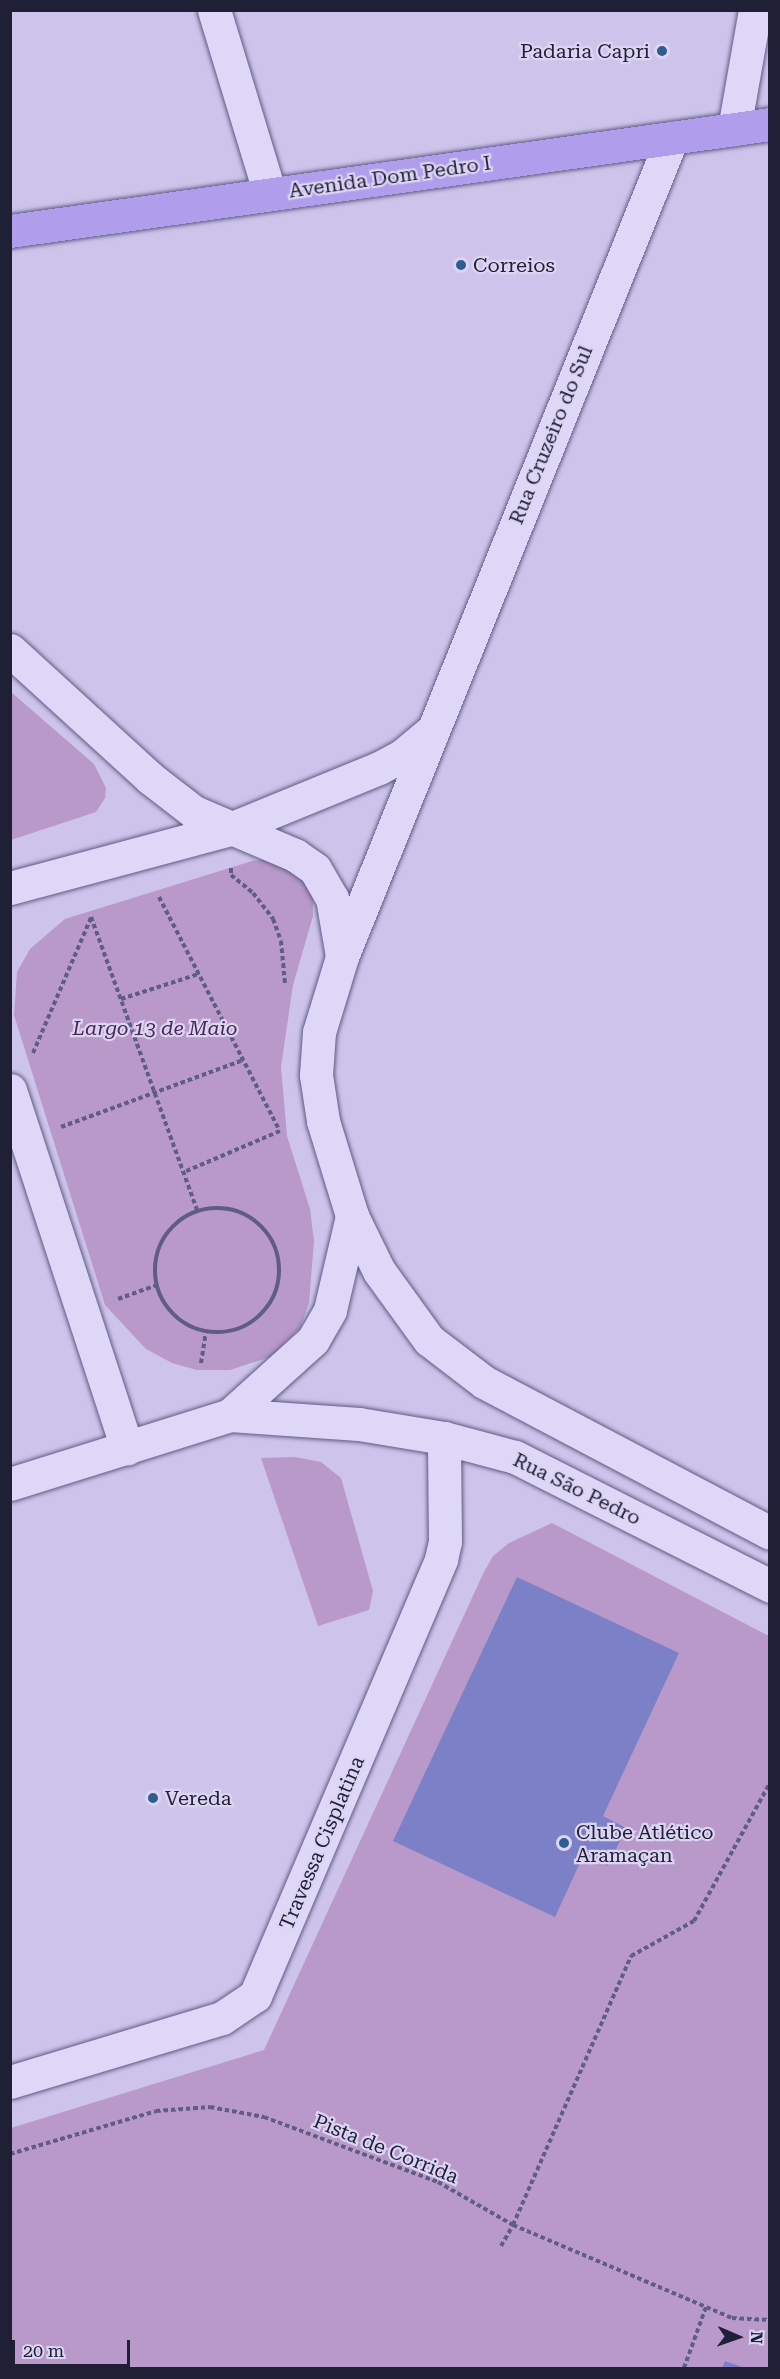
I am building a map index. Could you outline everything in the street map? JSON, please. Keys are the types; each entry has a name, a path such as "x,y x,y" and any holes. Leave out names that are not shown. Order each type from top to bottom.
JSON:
{"main road":[{"name":"Avenida Dom Pedro I","path":"10,231 770,124"}],"street":[{"path":"214,10 270,194"},
{"path":"734,129 755,10"},
{"name":"Rua Cruzeiro do Sul","path":"342,957 430,732 672,138"},
{"path":"10,650 150,778 194,812 295,855 315,869 332,898 342,957 319,1032 316,1075 323,1121 352,1216 379,1271 429,1340 457,1364 770,1533"},
{"name":"Rua Cruzeiro do Sul","path":"230,829 379,768 403,755 430,732"},
{"path":"10,888 230,829"},
{"path":"10,1090 127,1448"},
{"path":"10,1484 230,1414 294,1361 313,1340 330,1310 339,1281 352,1216"},
{"name":"Rua São Pedro","path":"230,1414 359,1424 444,1438 507,1455 548,1470 770,1586"},
{"name":"Travessa Cisplatina","path":"10,2082 222,2018 255,1996 441,1559 445,1541 444,1438"}],"path":[{"path":"230,829 231,875 252,893 273,919 281,941 285,983"},
{"path":"159,897 280,1131 184,1172"},
{"path":"33,1053 91,917 197,1210"},
{"path":"121,999 199,974"},
{"path":"57,1128 243,1060"},
{"path":"232,1209 262,1226 272,1240 279,1274 276,1291 256,1319 224,1333 206,1332 175,1316 157,1285 155,1267 159,1248 181,1219 197,1210 232,1209"},
{"path":"111,1302 157,1285"},
{"path":"201,1363 206,1332"},
{"path":"501,2246 513,2225 630,1956 693,1921 770,1783"},
{"name":"Pista de Corrida","path":"10,2154 156,2111 210,2107 264,2117 438,2182 513,2225 732,2318 770,2320"},
{"path":"684,2368 706,2307"}],"green space":[{"path":"11,692 94,764 106,788 105,798 96,812 11,840"},
{"name":"Largo 13 de Maio","path":"273,859 303,877 313,898 313,916 293,985 281,1067 287,1136 310,1209 314,1241 309,1303 300,1328 270,1357 230,1370 197,1370 172,1363 146,1349 105,1305 14,1015 17,972 30,949 65,919 252,861"},
{"path":"295,1457 321,1462 341,1478 373,1591 369,1610 318,1626 261,1458"},
{"name":"Clube Atlético Aramaçan","path":"552,1523 769,1636 769,2368 11,2368 11,2128 264,2050 483,1574 493,1556 509,1543"}],"building":[{"path":"517,1577 679,1653 603,1816 626,1828 608,1866 584,1854 555,1917 393,1841"},
{"path":"725,2361 745,2368 722,2368"}],"place":[{"name":"Padaria Capri","path":"662,51"},
{"name":"Correios","path":"461,265"},
{"name":"Vereda","path":"153,1798"},
{"name":"Clube Atlético Aramaçan","path":"564,1843"}]}
